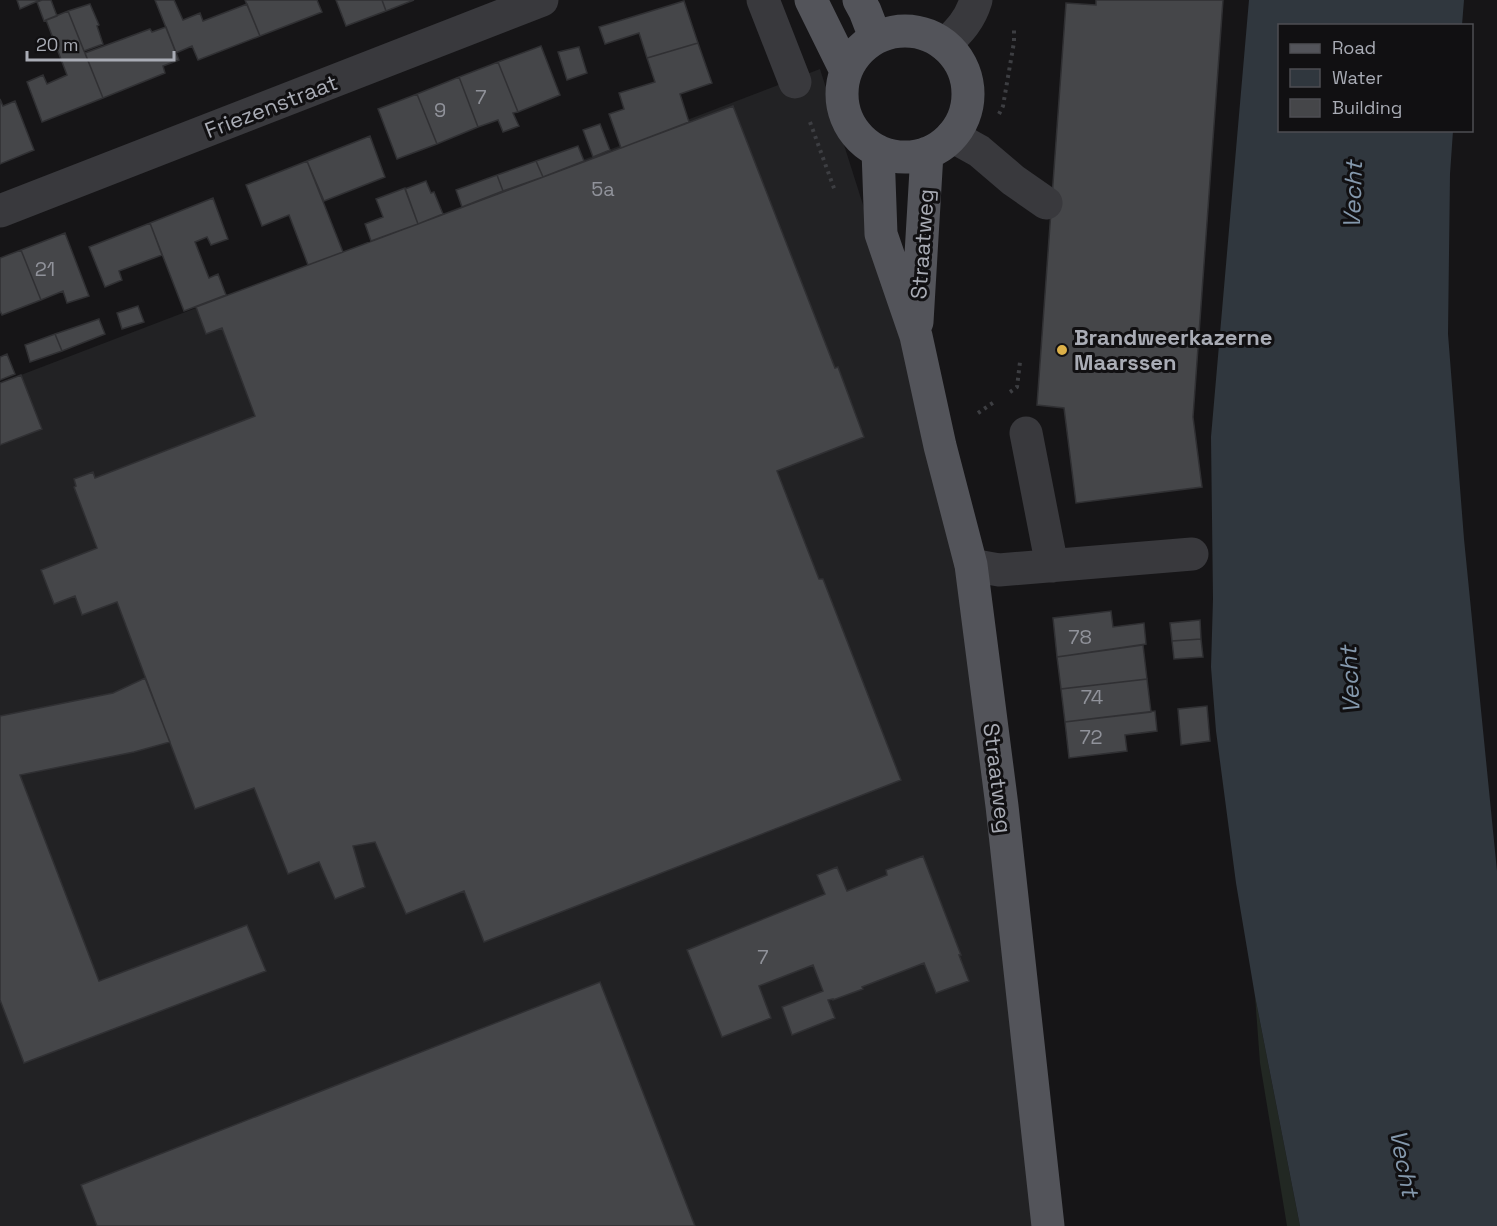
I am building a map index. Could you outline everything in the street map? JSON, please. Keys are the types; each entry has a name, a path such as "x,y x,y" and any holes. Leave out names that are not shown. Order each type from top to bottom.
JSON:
{"main road":[{"path":"811,0 845,69"},
{"path":"859,0 875,37"},
{"path":"899,30 923,32 945,45 957,57 964,72 968,89 967,106 962,122 940,144 911,157 878,152 863,143 847,121 841,95 845,69 852,56 875,37 899,30"},
{"name":"Straatweg","path":"916,336 940,144"},
{"name":"Straatweg","path":"878,152 881,234 916,336 940,446 971,565 1005,828 1048,1226"}],"street":[{"name":"Friezenstraat","path":"0,211 542,0"},
{"path":"763,0 795,82"},
{"path":"945,45 966,24 976,0"},
{"path":"940,144 979,152 1046,203"},
{"path":"1026,433 1052,566"},
{"path":"971,565 999,570 1192,554"}],"path":[{"path":"795,82 839,201"},
{"path":"1007,394 1017,387 1020,362"},
{"path":"977,414 997,400"}],"shaded area":[{"path":"820,69 902,328 969,571 1060,1226 0,1226 0,383"},
{"path":"1255,996 1300,1226 1287,1226 1260,1063"}],"water":[{"name":"Vecht","path":"1249,0 1464,0 1462,24 1278,24 1278,132 1453,132 1450,174 1448,334 1464,539 1497,871 1497,1226 1300,1226 1255,996 1236,883 1216,731 1211,667 1213,599 1211,437"}],"building":[{"path":"17,0 38,0 38,1 20,9"},
{"path":"51,0 57,16 44,21 37,2"},
{"path":"155,0 174,0 183,20 200,13 203,21 247,4 260,36 198,60 192,46 176,53"},
{"path":"245,0 317,0 322,12 260,36"},
{"path":"336,0 382,0 386,11 346,26"},
{"path":"382,0 414,0 386,11"},
{"path":"1096,0 1223,0 1193,417 1202,487 1076,503 1064,408 1037,405 1066,3 1096,5"},
{"path":"684,1 698,43 647,58 639,33 605,44 599,27"},
{"path":"90,4 99,25 97,26 103,44 84,51 68,11"},
{"path":"68,11 103,98 42,122 27,82 43,75 47,84 67,75 46,20"},
{"path":"166,27 179,60 163,66 165,73 103,98 85,53 150,29 152,32"},
{"path":"698,43 712,83 680,94 689,122 621,148 609,114 624,109 619,93 655,82 647,58"},
{"path":"541,46 560,95 518,112 498,62"},
{"path":"579,47 587,73 567,80 558,52"},
{"path":"498,62 518,112 513,113 519,126 503,132 498,120 478,127 459,77"},
{"path":"459,77 478,127 437,144 417,94"},
{"path":"417,94 437,144 397,159 378,109"},
{"path":"0,99 3,106 15,101 34,150 0,164"},
{"path":"733,106 864,437 777,471 819,579 823,579 901,780 484,942 464,891 406,914 375,842 353,846 365,887 335,899 319,862 288,874 254,788 195,809 117,602 82,615 75,596 54,604 41,570 97,548 74,487 76,486 74,479 93,472 95,478 255,416 222,328 206,334 196,307"},
{"path":"600,124 610,150 593,157 583,130"},
{"path":"370,136 385,177 324,201 307,161"},
{"path":"578,146 584,161 543,177 536,161"},
{"path":"307,161 343,252 308,265 289,215 262,226 246,185"},
{"path":"536,161 543,177 503,191 497,175"},
{"path":"497,175 503,191 462,207 456,190"},
{"path":"426,181 431,193 434,192 443,214 418,224 405,189"},
{"path":"405,188 418,224 371,241 365,224 383,217 376,199"},
{"path":"213,198 228,239 211,245 207,237 195,242 209,278 218,274 226,295 184,311 150,223"},
{"path":"150,223 162,255 119,271 122,280 105,287 89,247"},
{"path":"65,233 89,296 67,303 63,291 41,300 21,250"},
{"path":"21,250 41,300 2,315 0,311 0,258"},
{"path":"138,306 144,322 122,329 117,313"},
{"path":"99,319 105,334 62,351 55,334"},
{"path":"55,334 62,351 30,362 25,345"},
{"path":"7,354 15,374 0,380 0,357"},
{"path":"21,375 42,429 0,445 0,383"},
{"path":"1111,611 1113,627 1144,623 1146,644 1057,657 1053,618"},
{"path":"1200,620 1201,639 1172,641 1170,623"},
{"path":"1201,639 1203,657 1174,659 1172,641"},
{"path":"1143,645 1147,679 1061,689 1057,657"},
{"path":"145,678 170,742 134,752 20,775 99,981 247,925 266,971 24,1063 0,1000 0,716 113,693"},
{"path":"1147,679 1151,712 1065,722 1061,689"},
{"path":"1207,706 1210,741 1181,745 1178,709"},
{"path":"1155,711 1157,731 1125,735 1127,751 1069,758 1065,722"},
{"path":"923,856 969,981 936,993 924,963 862,987 863,989 828,1000 835,1018 792,1035 782,1007 823,991 813,965 759,986 771,1018 722,1037 687,950 825,894 817,875 837,867 847,891 887,875 886,870"},
{"path":"600,982 695,1226 97,1226 81,1185"}],"place":[{"name":"Brandweerkazerne Maarssen","path":"1062,350"}]}
